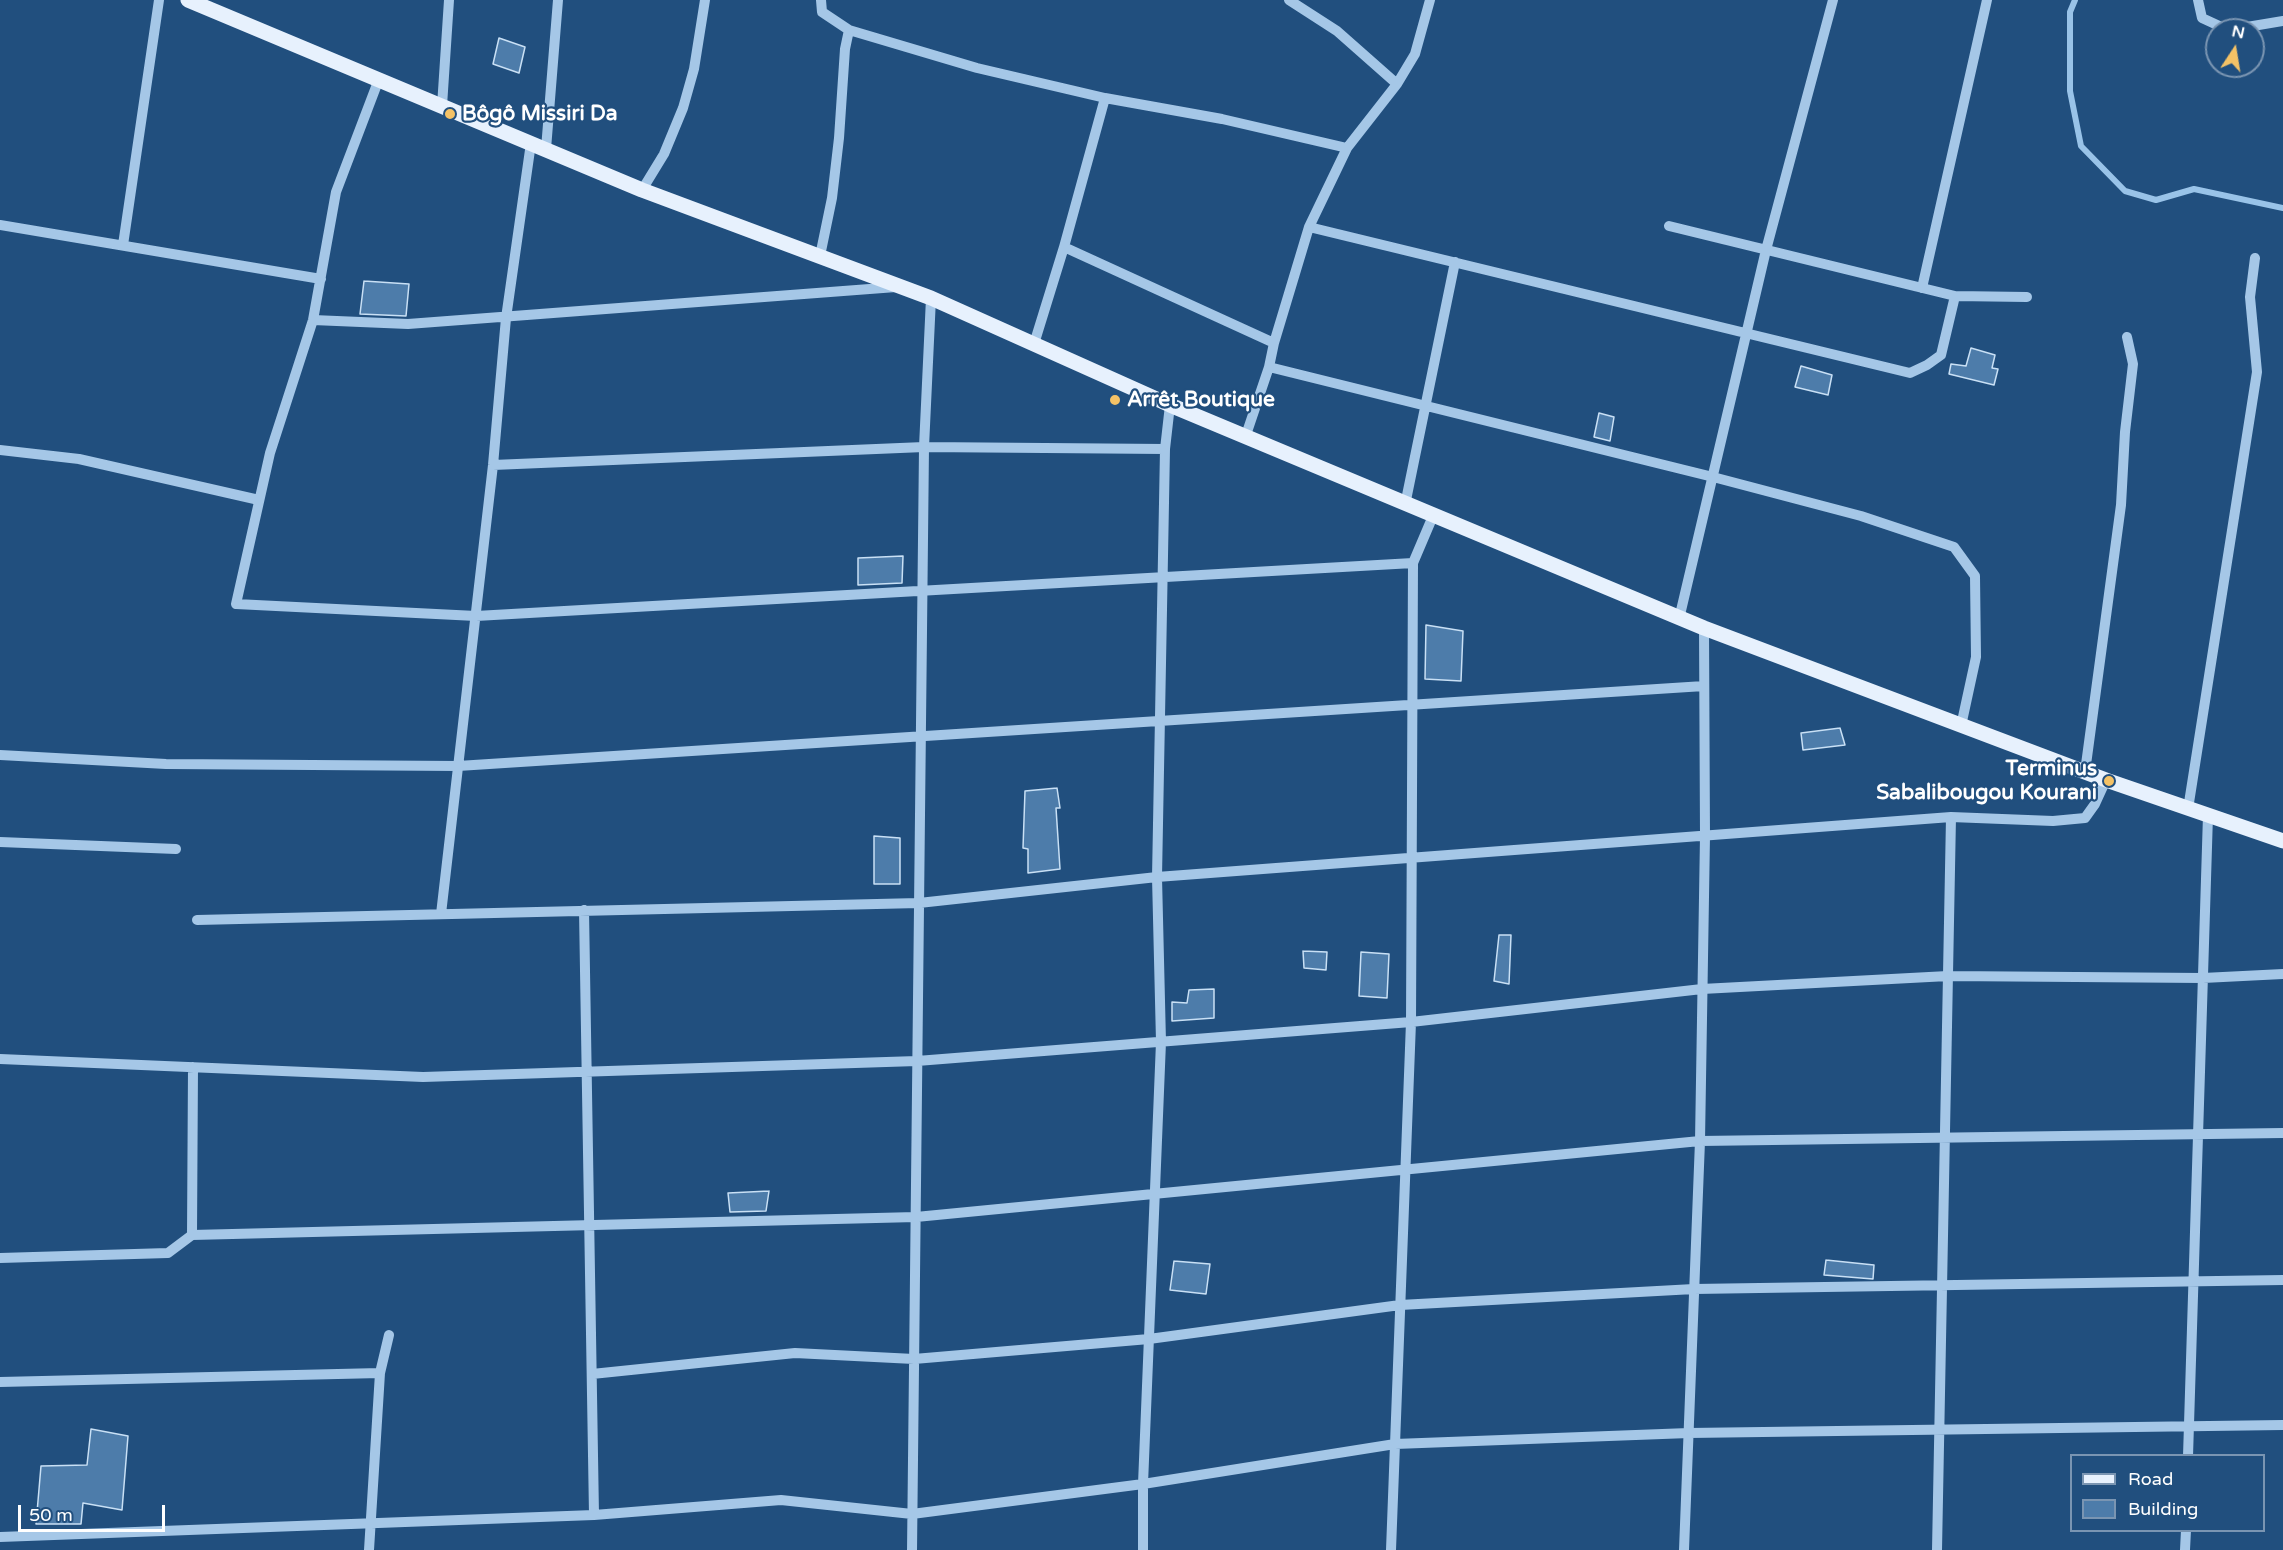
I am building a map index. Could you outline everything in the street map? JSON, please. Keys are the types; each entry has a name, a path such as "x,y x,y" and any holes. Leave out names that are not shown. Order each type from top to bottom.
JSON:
{"main road":[{"path":"188,0 642,190 931,298 1170,405 1246,435 1405,505 1679,619 2106,780 2283,841"}],"street":[{"path":"123,245 159,0"},
{"path":"442,106 449,0"},
{"path":"546,149 558,0"},
{"path":"642,190 664,154 683,108 694,69 705,0"},
{"path":"821,0 822,12 849,30 978,68 1105,98 1222,119 1347,148"},
{"path":"1289,0 1337,31 1397,84"},
{"path":"1246,435 1269,367 1309,227 1347,148 1397,84 1415,54 1430,0"},
{"path":"1679,619 1766,250 1833,0"},
{"path":"1922,288 1987,0"},
{"path":"2198,0 2202,18 2205,19"},
{"path":"2265,24 2283,21"},
{"path":"820,256 832,198 845,49 849,30"},
{"path":"379,79 336,192 313,320 270,453 236,604 476,616 1413,563"},
{"path":"1034,344 1064,247 1105,98"},
{"path":"441,914 493,465 506,318 531,143"},
{"path":"0,225 321,279"},
{"path":"1669,226 1954,296 2027,297"},
{"path":"1309,227 1910,373 1941,355 1954,296"},
{"path":"1064,247 1275,343"},
{"path":"2188,809 2258,372 2250,297 2254,258"},
{"path":"1405,505 1455,262"},
{"path":"313,320 408,324 898,286"},
{"path":"912,1550 924,447 931,298"},
{"path":"2085,772 2121,505 2125,432 2133,364 2127,337"},
{"path":"1269,367 1713,477 1861,516 1954,547 1975,576 1976,657 1961,726"},
{"path":"1143,1550 1143,1484 1161,1042 1157,876 1166,448 1170,405"},
{"path":"493,465 924,447 1166,448"},
{"path":"0,450 79,459 259,500"},
{"path":"1391,1550 1411,1022 1413,563 1433,516"},
{"path":"1684,1550 1701,1141 1705,836 1704,628"},
{"path":"0,756 166,764 458,766 1704,686"},
{"path":"197,920 919,903 1157,876 1951,817 2053,821 2085,818 2095,804 2106,780"},
{"path":"2188,1454 2208,815"},
{"path":"1936,1550 1951,817"},
{"path":"0,842 176,849"},
{"path":"584,910 594,1515"},
{"path":"0,1059 423,1077 917,1061 1411,1022 1702,989 1948,976 2203,978 2283,974"},
{"path":"192,1235 193,1067"},
{"path":"0,1258 168,1253 192,1235 915,1217 1155,1196 1701,1141 2283,1133"},
{"path":"592,1374 795,1353 914,1359 1149,1339 1400,1305 1695,1289 2283,1280"},
{"path":"369,1550 380,1373 389,1335"},
{"path":"0,1382 380,1373"},
{"path":"0,1537 594,1515 781,1500 912,1514 1143,1484 1395,1444 1689,1433 2283,1425"},
{"path":"2185,1550 2186,1532"}],"building":[{"path":"499,38 525,47 519,73 493,64"},
{"path":"364,281 409,284 406,316 360,314"},
{"path":"1971,348 1995,355 1992,368 1998,369 1994,385 1949,374 1951,364 1966,366"},
{"path":"1801,366 1832,375 1828,395 1795,387"},
{"path":"1599,413 1614,417 1610,441 1594,437"},
{"path":"903,556 902,583 858,585 858,558"},
{"path":"1426,625 1463,631 1461,681 1425,679"},
{"path":"1840,728 1845,745 1803,750 1801,733"},
{"path":"1057,788 1060,808 1056,808 1060,869 1028,873 1028,849 1023,848 1025,791"},
{"path":"874,836 900,838 900,884 874,884"},
{"path":"1499,935 1511,935 1509,984 1494,981"},
{"path":"1303,951 1327,952 1326,970 1304,968"},
{"path":"1361,952 1389,954 1387,998 1359,996"},
{"path":"1214,989 1214,1018 1172,1021 1172,1002 1187,1003 1189,990"},
{"path":"769,1191 766,1211 730,1212 728,1193"},
{"path":"1826,1260 1874,1265 1873,1279 1824,1275"},
{"path":"1174,1261 1210,1264 1206,1294 1170,1290"},
{"path":"91,1429 128,1436 122,1510 83,1503 81,1524 36,1524 41,1466 87,1465"}],"waterway":[{"path":"2075,0 2070,12 2070,91 2081,146 2125,191 2156,200 2194,189 2283,208"}],"place":[{"name":"Bôgô Missiri Da","path":"450,114"},
{"name":"Arrêt Boutique","path":"1115,400"},
{"name":"Terminus Sabalibougou Kourani","path":"2109,781"}]}
